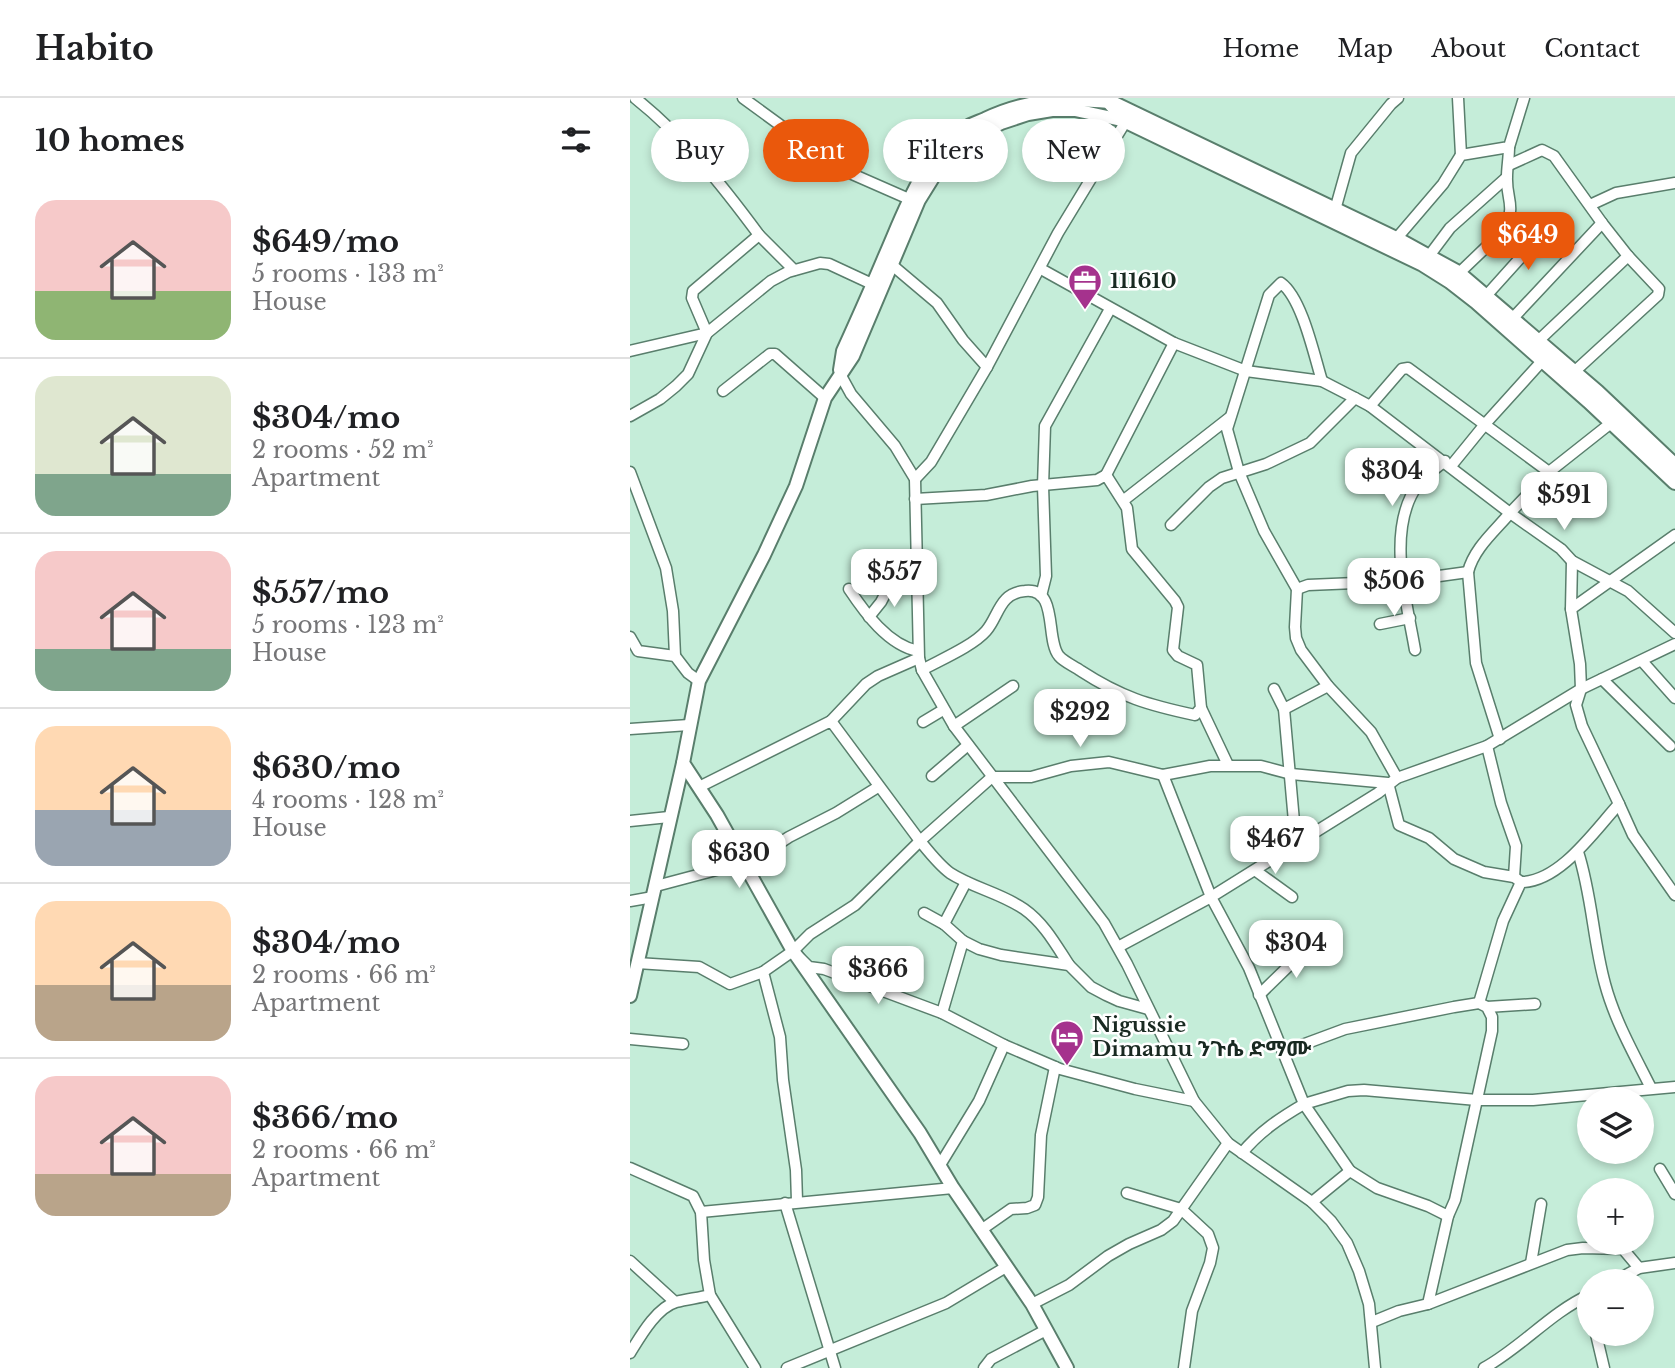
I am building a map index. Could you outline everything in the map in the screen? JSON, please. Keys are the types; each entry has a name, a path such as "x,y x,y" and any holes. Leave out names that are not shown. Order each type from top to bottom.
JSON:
{"main road":[{"path":"1108,100 1429,256 1675,482"},
{"path":"1108,100 1126,121 1454,277 1486,296 1574,372 1675,466"}],"street":[{"path":"635,98 692,150 759,235 794,270"},
{"path":"743,98 824,157 852,174 909,199"},
{"path":"1335,209 1350,153 1398,98"},
{"path":"1396,239 1443,184 1461,155 1458,98"},
{"path":"1454,277 1505,229 1512,205 1506,178 1509,148 1524,98"},
{"path":"630,996 699,681 796,486 825,398 853,356 892,265 908,213 909,199 923,173 965,128 1025,104 1051,100 1108,100"},
{"path":"915,479 931,462 987,367 1058,233 1126,121 1075,110 1052,110 1001,123 974,136 956,149 908,213 872,284 843,351 840,374 851,394 895,446 915,479 918,654 922,670 943,710 1104,923 1194,1101 1228,1143 1312,1202 1347,1242 1359,1271 1372,1322 1375,1368"},
{"path":"1461,155 1509,148"},
{"path":"1509,165 1536,152 1548,152 1554,156 1628,256 1657,285 1658,295 1574,372"},
{"path":"1429,256 1450,228 1506,178"},
{"path":"1590,205 1616,193 1675,183"},
{"path":"1513,318 1602,223"},
{"path":"1486,296 1547,228"},
{"path":"630,416 660,399 688,374 707,332 692,298 693,291 759,235"},
{"path":"1538,341 1628,256"},
{"path":"630,351 707,332 763,287 794,270 820,263 829,264 872,284"},
{"path":"892,265 937,303 963,340 987,367"},
{"path":"1041,269 1174,343 1246,372 1322,381 1370,406 1561,549 1572,561 1628,591 1675,634"},
{"path":"1322,381 1297,304 1287,287 1281,283 1269,295 1227,429 1239,472 1264,531 1297,589 1296,638 1301,650 1328,686 1371,732 1393,780 1399,825 1429,838 1454,859 1469,866 1529,882 1552,871 1578,852 1619,804"},
{"path":"1110,309 1045,426 1043,486 1046,576 1041,596 1049,613 1055,650 1059,657 1102,685 1144,704 1195,715 1201,708"},
{"path":"915,499 986,495 1032,486 1097,480 1107,475 1174,343"},
{"path":"723,391 770,354 775,354 825,398"},
{"path":"1415,650 1403,581 1401,551 1411,496 1426,475 1448,464 1543,360"},
{"path":"1370,406 1402,369 1408,368 1549,471"},
{"path":"1171,525 1209,487 1222,478 1266,464 1310,443 1355,398"},
{"path":"1124,500 1229,418"},
{"path":"1500,739 1476,663 1468,572 1471,561 1476,552 1549,471 1611,423"},
{"path":"630,475 666,568 673,611 675,656 688,673 699,681"},
{"path":"1107,475 1124,500 1129,515 1132,549 1178,607 1173,650 1178,656 1197,664 1201,708 1228,765"},
{"path":"1571,609 1675,535"},
{"path":"1572,561 1571,609 1581,688 1576,705 1582,726 1633,835 1675,895"},
{"path":"1297,589 1308,585 1403,581 1468,572"},
{"path":"869,617 891,583"},
{"path":"849,589 869,617 918,654"},
{"path":"922,670 987,630 1000,604 1008,598 1026,590 1041,596"},
{"path":"1380,624 1410,618"},
{"path":"630,637 642,653 675,656"},
{"path":"1118,947 1256,871 1378,793 1393,780 1488,746 1581,688 1675,644"},
{"path":"699,787 831,721 866,684 918,654"},
{"path":"1642,661 1675,698"},
{"path":"1602,679 1673,746"},
{"path":"954,726 1013,686"},
{"path":"1284,709 1328,686"},
{"path":"1274,689 1284,709 1296,844"},
{"path":"923,722 943,710"},
{"path":"831,721 920,841 949,872 1027,910 1050,935 1069,964 1091,986 1119,1001 1148,1009"},
{"path":"630,729 689,725"},
{"path":"932,776 968,745"},
{"path":"1483,1005 1503,921 1518,880 1516,846 1501,803 1488,746"},
{"path":"637,963 699,967 730,984 763,972 793,951 810,934 855,905 920,841 992,777 1031,777 1071,766 1110,762 1163,775 1228,765 1261,766 1291,774 1393,780"},
{"path":"683,763 793,951 912,1121 953,1188 1032,1304 1067,1368"},
{"path":"1163,775 1210,897 1249,968 1304,1104 1350,1171 1377,1188 1448,1216"},
{"path":"630,901 754,860 878,787"},
{"path":"630,821 669,817"},
{"path":"1578,852 1591,903 1605,986 1616,1018 1650,1087"},
{"path":"1256,871 1292,897"},
{"path":"944,924 966,882"},
{"path":"924,913 979,949 1001,955 1069,964"},
{"path":"942,1013 963,941"},
{"path":"1259,995 1316,943"},
{"path":"793,951 810,967 942,1013 1004,1045 1055,1067 1135,1089 1194,1101"},
{"path":"763,972 780,1037 783,1080 796,1170 797,1201"},
{"path":"1283,1052 1345,1029 1483,1005 1535,1004"},
{"path":"1428,1304 1448,1216 1455,1200 1492,1031 1492,1017 1483,1005"},
{"path":"630,1039 683,1044"},
{"path":"940,1165 979,1101 1004,1045"},
{"path":"981,1230 1011,1209 1035,1205 1038,1198 1041,1135 1055,1067"},
{"path":"1654,1088 1675,1087"},
{"path":"1242,1153 1253,1138 1304,1104 1348,1091 1364,1090 1477,1100 1577,1097"},
{"path":"1032,1304 1069,1285 1108,1256 1161,1230 1173,1221 1228,1143"},
{"path":"630,1168 692,1196 701,1212 704,1260 710,1295 755,1368"},
{"path":"1660,1169 1675,1194"},
{"path":"1312,1202 1350,1171"},
{"path":"701,1212 953,1188"},
{"path":"1127,1193 1181,1209 1208,1234 1213,1248 1192,1311 1184,1368"},
{"path":"785,1203 835,1368"},
{"path":"1531,1263 1541,1204"},
{"path":"1372,1322 1399,1311 1428,1304 1531,1263 1577,1249"},
{"path":"1629,1255 1640,1268 1675,1263"},
{"path":"630,1261 675,1302"},
{"path":"787,1368 946,1303 1006,1267"},
{"path":"630,1353 655,1319 675,1302 692,1301 710,1295"},
{"path":"1484,1368 1528,1338 1556,1313 1577,1304"},
{"path":"984,1368 991,1359 1046,1330"},
{"path":"1599,1346 1604,1368"}],"place":[{"name":"111610","path":"1085,311"},
{"name":"Nigussie Dimamu ንጉሴ ድማሙ","path":"1067,1067"}]}
